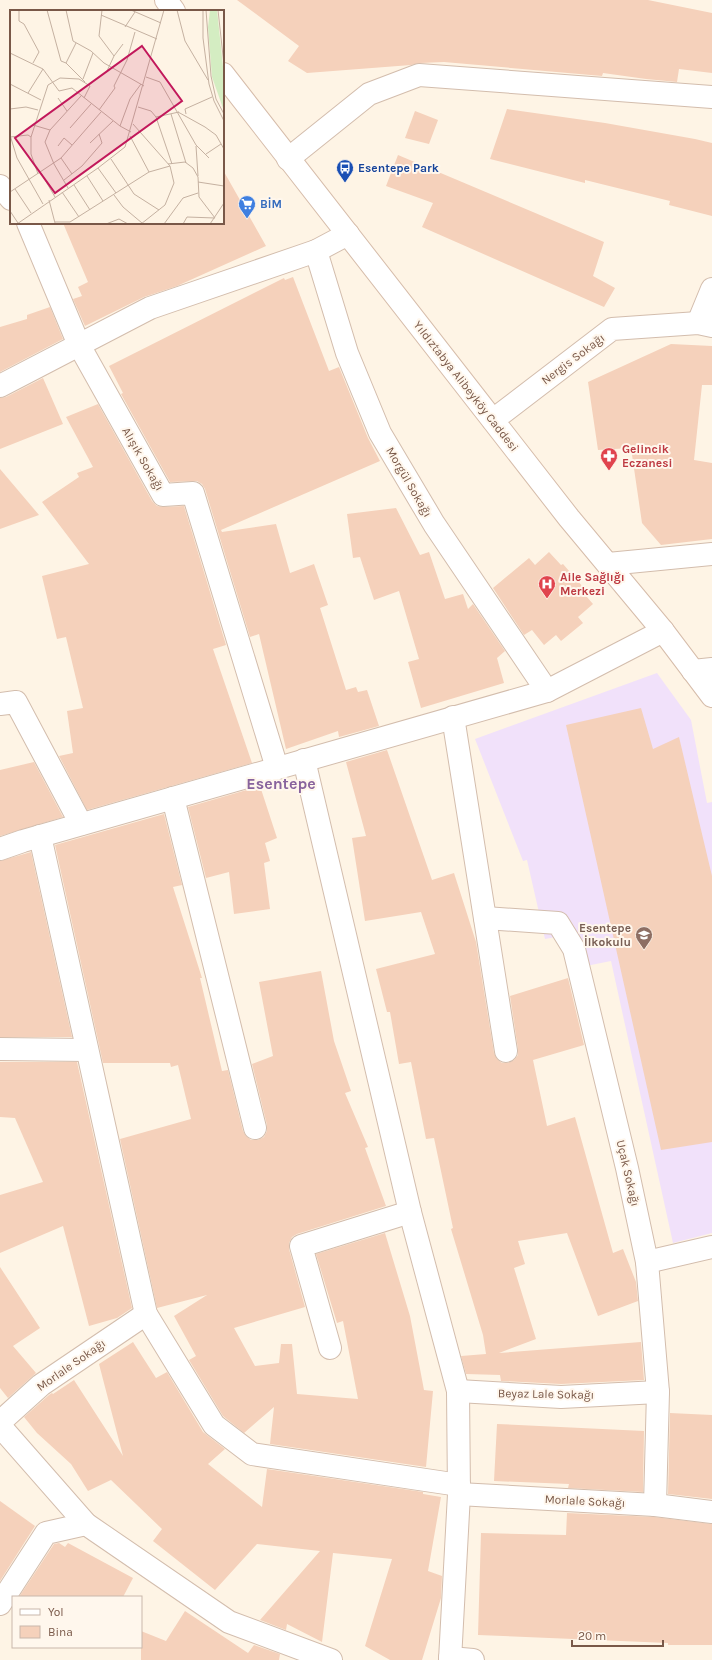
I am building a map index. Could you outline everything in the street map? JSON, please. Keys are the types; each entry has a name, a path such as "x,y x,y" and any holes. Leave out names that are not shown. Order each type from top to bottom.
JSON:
{"street":[{"path":"166,0 173,10"},
{"name":"Yıldıztabya Alibeyköy Caddesi","path":"224,75 569,518 663,631 703,670 712,696"},
{"path":"288,159 369,94 419,75 712,97"},
{"path":"0,186 10,198"},
{"name":"Alışık Sokağı","path":"28,224 79,345 163,495 193,493 277,768"},
{"path":"0,386 150,308 316,252 348,234"},
{"name":"Morgül Sokağı","path":"316,252 347,353 380,433 434,524 548,691"},
{"path":"705,325 712,290"},
{"name":"Nergis Sokağı","path":"493,420 612,329 705,325"},
{"path":"608,564 712,554"},
{"path":"0,849 40,836 548,691 663,631"},
{"path":"0,704 16,702 82,824"},
{"path":"454,717 506,1051"},
{"path":"304,760 410,1212 458,1391 459,1489 450,1659 473,1660"},
{"path":"173,798 256,1128"},
{"name":"Morlale Sokağı","path":"40,836 146,1314 214,1425 252,1454 459,1489 655,1505 712,1512"},
{"name":"Uçak Sokağı","path":"485,918 558,923 574,949 627,1168 647,1262 658,1392 655,1505"},
{"path":"0,1049 87,1050"},
{"path":"330,1348 301,1246 410,1212"},
{"path":"647,1262 712,1247"},
{"name":"Morlale Sokağı","path":"0,1422 41,1385 146,1314"},
{"name":"Beyaz Lale Sokağı","path":"458,1391 561,1397 658,1392"},
{"path":"0,1426 86,1524 229,1622 331,1660"},
{"path":"0,1604 46,1533 86,1524"}],"shaded area":[{"name":"Esentepe İlkokulu","path":"657,673 691,720 707,803 712,802 712,1233 673,1243 611,961 581,967 571,934 545,939 527,860 523,861 475,739"}],"building":[{"path":"237,0 648,0 712,13 712,73 679,69 677,82 603,73 602,76 444,62 307,73 288,61 299,46"},
{"path":"507,109 605,123 712,143 712,216 669,205 670,201 585,180 585,183 490,159"},
{"path":"415,111 438,120 429,144 405,138"},
{"path":"398,155 604,242 593,276 615,288 604,307 422,227 433,203 386,186"},
{"path":"224,172 266,246 177,286 144,297 85,326 73,299 82,296 78,287 88,282 63,224 224,224"},
{"path":"293,277 329,371 339,367 368,438 380,461 221,530 222,532 276,524 290,573 314,564 328,605 320,608 346,690 356,687 358,692 367,690 379,726 339,737 338,731 286,749 259,634 250,637 205,489 202,484 197,481 170,482 121,394 123,393 109,366 284,278 285,280"},
{"path":"50,307 63,339 0,372 0,327 27,319 27,315"},
{"path":"671,344 712,346 712,385 702,385 694,460 712,463 712,539 661,545 642,523 631,448 598,450 588,382"},
{"path":"43,378 63,424 0,449 0,398 6,397"},
{"path":"98,404 152,501 157,506 163,507 184,506 226,645 213,649 252,763 87,810 59,756 73,753 67,711 83,708 66,637 57,639 42,576 89,564 42,502 79,477 77,473 93,467 66,417"},
{"path":"0,469 39,515 0,529"},
{"path":"396,508 420,555 429,552 445,599 463,594 468,609 473,604 505,651 497,658 504,683 421,708 408,662 419,659 399,591 374,600 360,557 353,558 347,514"},
{"name":"Aile Sağlığı Merkezi","path":"549,552 561,565 563,564 583,587 580,589 593,604 578,617 583,623 561,641 556,635 544,645 532,630 524,635 493,588 529,558 535,565"},
{"path":"641,708 653,749 679,737 712,876 712,1142 661,1150 566,725"},
{"path":"387,750 432,880 454,873 476,942 494,1053 497,1059 502,1063 508,1063 514,1060 518,1055 510,996 568,978 584,1045 533,1060 547,1126 575,1117 613,1253 623,1249 636,1282 638,1301 598,1316 567,1233 518,1241 525,1264 514,1268 536,1339 499,1353 641,1342 644,1380 561,1384 501,1381 500,1375 466,1374 461,1356 486,1354 483,1335 451,1229 453,1228 434,1138 426,1139 411,1062 399,1064 390,1012 387,1012 376,969 435,954 421,912 365,921 352,838 366,836 346,762"},
{"path":"34,762 63,817 0,836 0,770"},
{"path":"260,786 277,838 265,843 270,861 264,863 270,909 234,914 229,872 206,878 188,807"},
{"path":"164,814 182,885 173,887 202,978 200,978 222,1071 228,1070 243,1131 251,1140 258,1140 264,1137 267,1131 267,1125 252,1064 273,1056 259,982 321,971 334,1041 351,1091 345,1093 368,1147 365,1148 386,1206 297,1234 292,1237 289,1243 289,1249 305,1307 234,1328 255,1366 279,1363 281,1344 292,1344 297,1394 358,1399 343,1321 337,1323 316,1254 385,1233 410,1316 424,1390 433,1391 426,1467 270,1444 274,1407 244,1433 223,1416 189,1360 196,1356 174,1316 207,1295 157,1308 120,1139 191,1119 178,1065 171,1067 170,1063 103,1063 55,845"},
{"path":"31,852 72,1037 0,1037 0,861"},
{"path":"0,1062 77,1062 132,1308 117,1318 89,1326 63,1226 0,1253 0,1195 43,1182 15,1118 0,1117"},
{"path":"0,1267 40,1328 13,1346 36,1373 8,1398 0,1388"},
{"path":"133,1342 156,1378 167,1372 203,1432 225,1449 208,1464 262,1507 267,1469 423,1492 423,1494 441,1497 428,1571 442,1576 441,1598 422,1660 390,1660 365,1646 392,1559 333,1553 322,1642 287,1624 286,1630 260,1620 320,1551 257,1544 215,1590 153,1541 162,1529 111,1480 88,1491 71,1464 37,1433 24,1417 49,1395 52,1393 53,1394 74,1380 123,1456 99,1364"},
{"path":"670,1413 712,1415 712,1499 668,1494"},
{"path":"497,1424 644,1431 643,1492 568,1488 569,1484 494,1481"},
{"path":"0,1501 35,1526 0,1581"},
{"path":"567,1513 654,1517 712,1524 712,1645 668,1645 668,1643 478,1635 481,1533 566,1535"},
{"path":"59,1543 65,1547 68,1543 133,1578 124,1596 20,1596 54,1544"},
{"path":"185,1611 248,1653 254,1645 280,1654 279,1660 141,1660 142,1631 166,1641"}],"place":[{"name":"Esentepe Park","path":"345,183"},
{"name":"BİM","path":"247,219"},
{"name":"Gelincik Eczanesi","path":"609,471"},
{"name":"Aile Sağlığı Merkezi","path":"547,599"},
{"name":"Esentepe İlkokulu","path":"644,950"}],"district":[{"name":"Esentepe","path":"281,783"}]}
